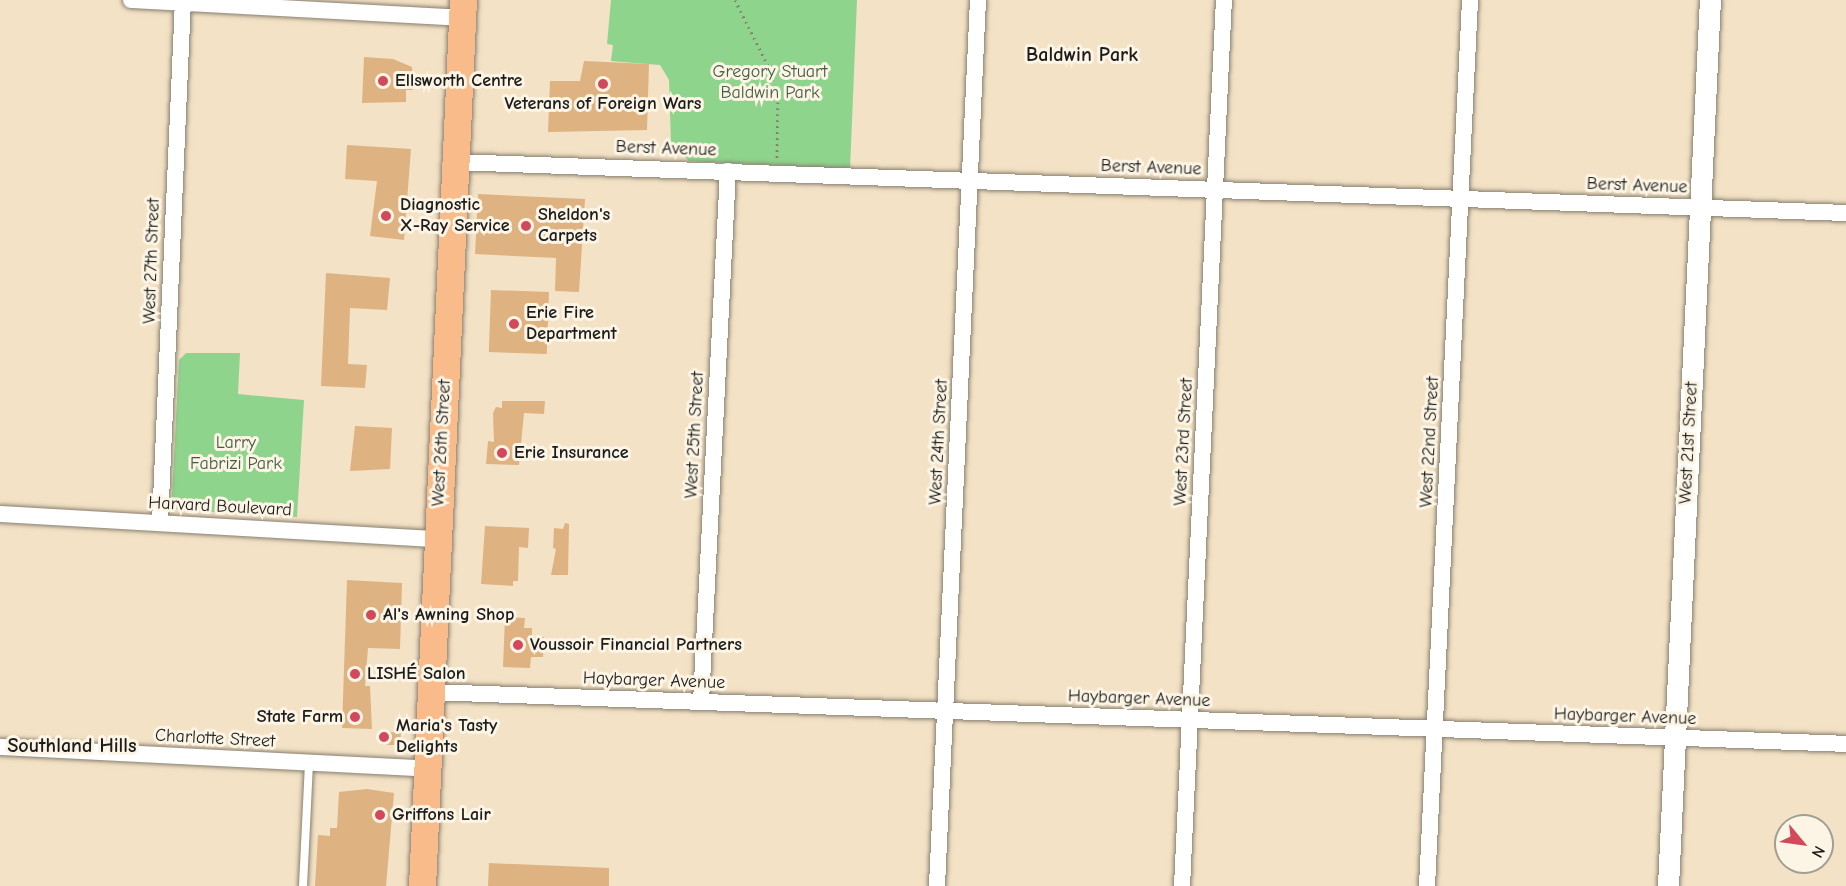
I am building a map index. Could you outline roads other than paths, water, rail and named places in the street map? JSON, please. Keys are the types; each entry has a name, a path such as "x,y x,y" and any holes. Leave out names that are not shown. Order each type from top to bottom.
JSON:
{"main road":[{"name":"West 26th Street","path":"422,886 462,9"}],"street":[{"path":"131,0 462,9"},
{"name":"West 24th Street","path":"937,886 972,184 978,0"},
{"name":"West 23rd Street","path":"1182,886 1224,0"},
{"name":"West 22nd Street","path":"1427,886 1470,0"},
{"name":"West 21st Street","path":"1668,886 1710,0"},
{"name":"West 27th Street","path":"160,523 183,2"},
{"name":"Berst Avenue","path":"455,162 728,171 972,184 1215,190 1846,213"},
{"name":"West 25th Street","path":"701,702 728,171"},
{"name":"Harvard Boulevard","path":"0,514 438,539"},
{"name":"Haybarger Avenue","path":"431,692 1846,744"},
{"name":"Charlotte Street","path":"0,747 427,769"}],"lane":[{"path":"303,886 309,763"}],"place":[{"name":"Ellsworth Centre","path":"383,81"},
{"name":"Veterans of Foreign Wars","path":"603,84"},
{"name":"Diagnostic X-Ray Service","path":"386,216"},
{"name":"Sheldon's Carpets","path":"526,226"},
{"name":"Erie Fire Department","path":"514,324"},
{"name":"Erie Insurance","path":"502,453"},
{"name":"Al's Awning Shop","path":"371,615"},
{"name":"Voussoir Financial Partners","path":"518,645"},
{"name":"LISHÉ Salon","path":"355,674"},
{"name":"State Farm","path":"355,717"},
{"name":"Maria's Tasty Delights","path":"384,737"},
{"name":"Griffons Lair","path":"380,815"}],"district":[{"name":"Baldwin Park","path":"1082,54"},
{"name":"Southland Hills","path":"72,745"}],"park label":[{"name":"Gregory Stuart Baldwin Park","path":"770,83"},
{"name":"Larry Fabrizi Park","path":"236,454"}]}
